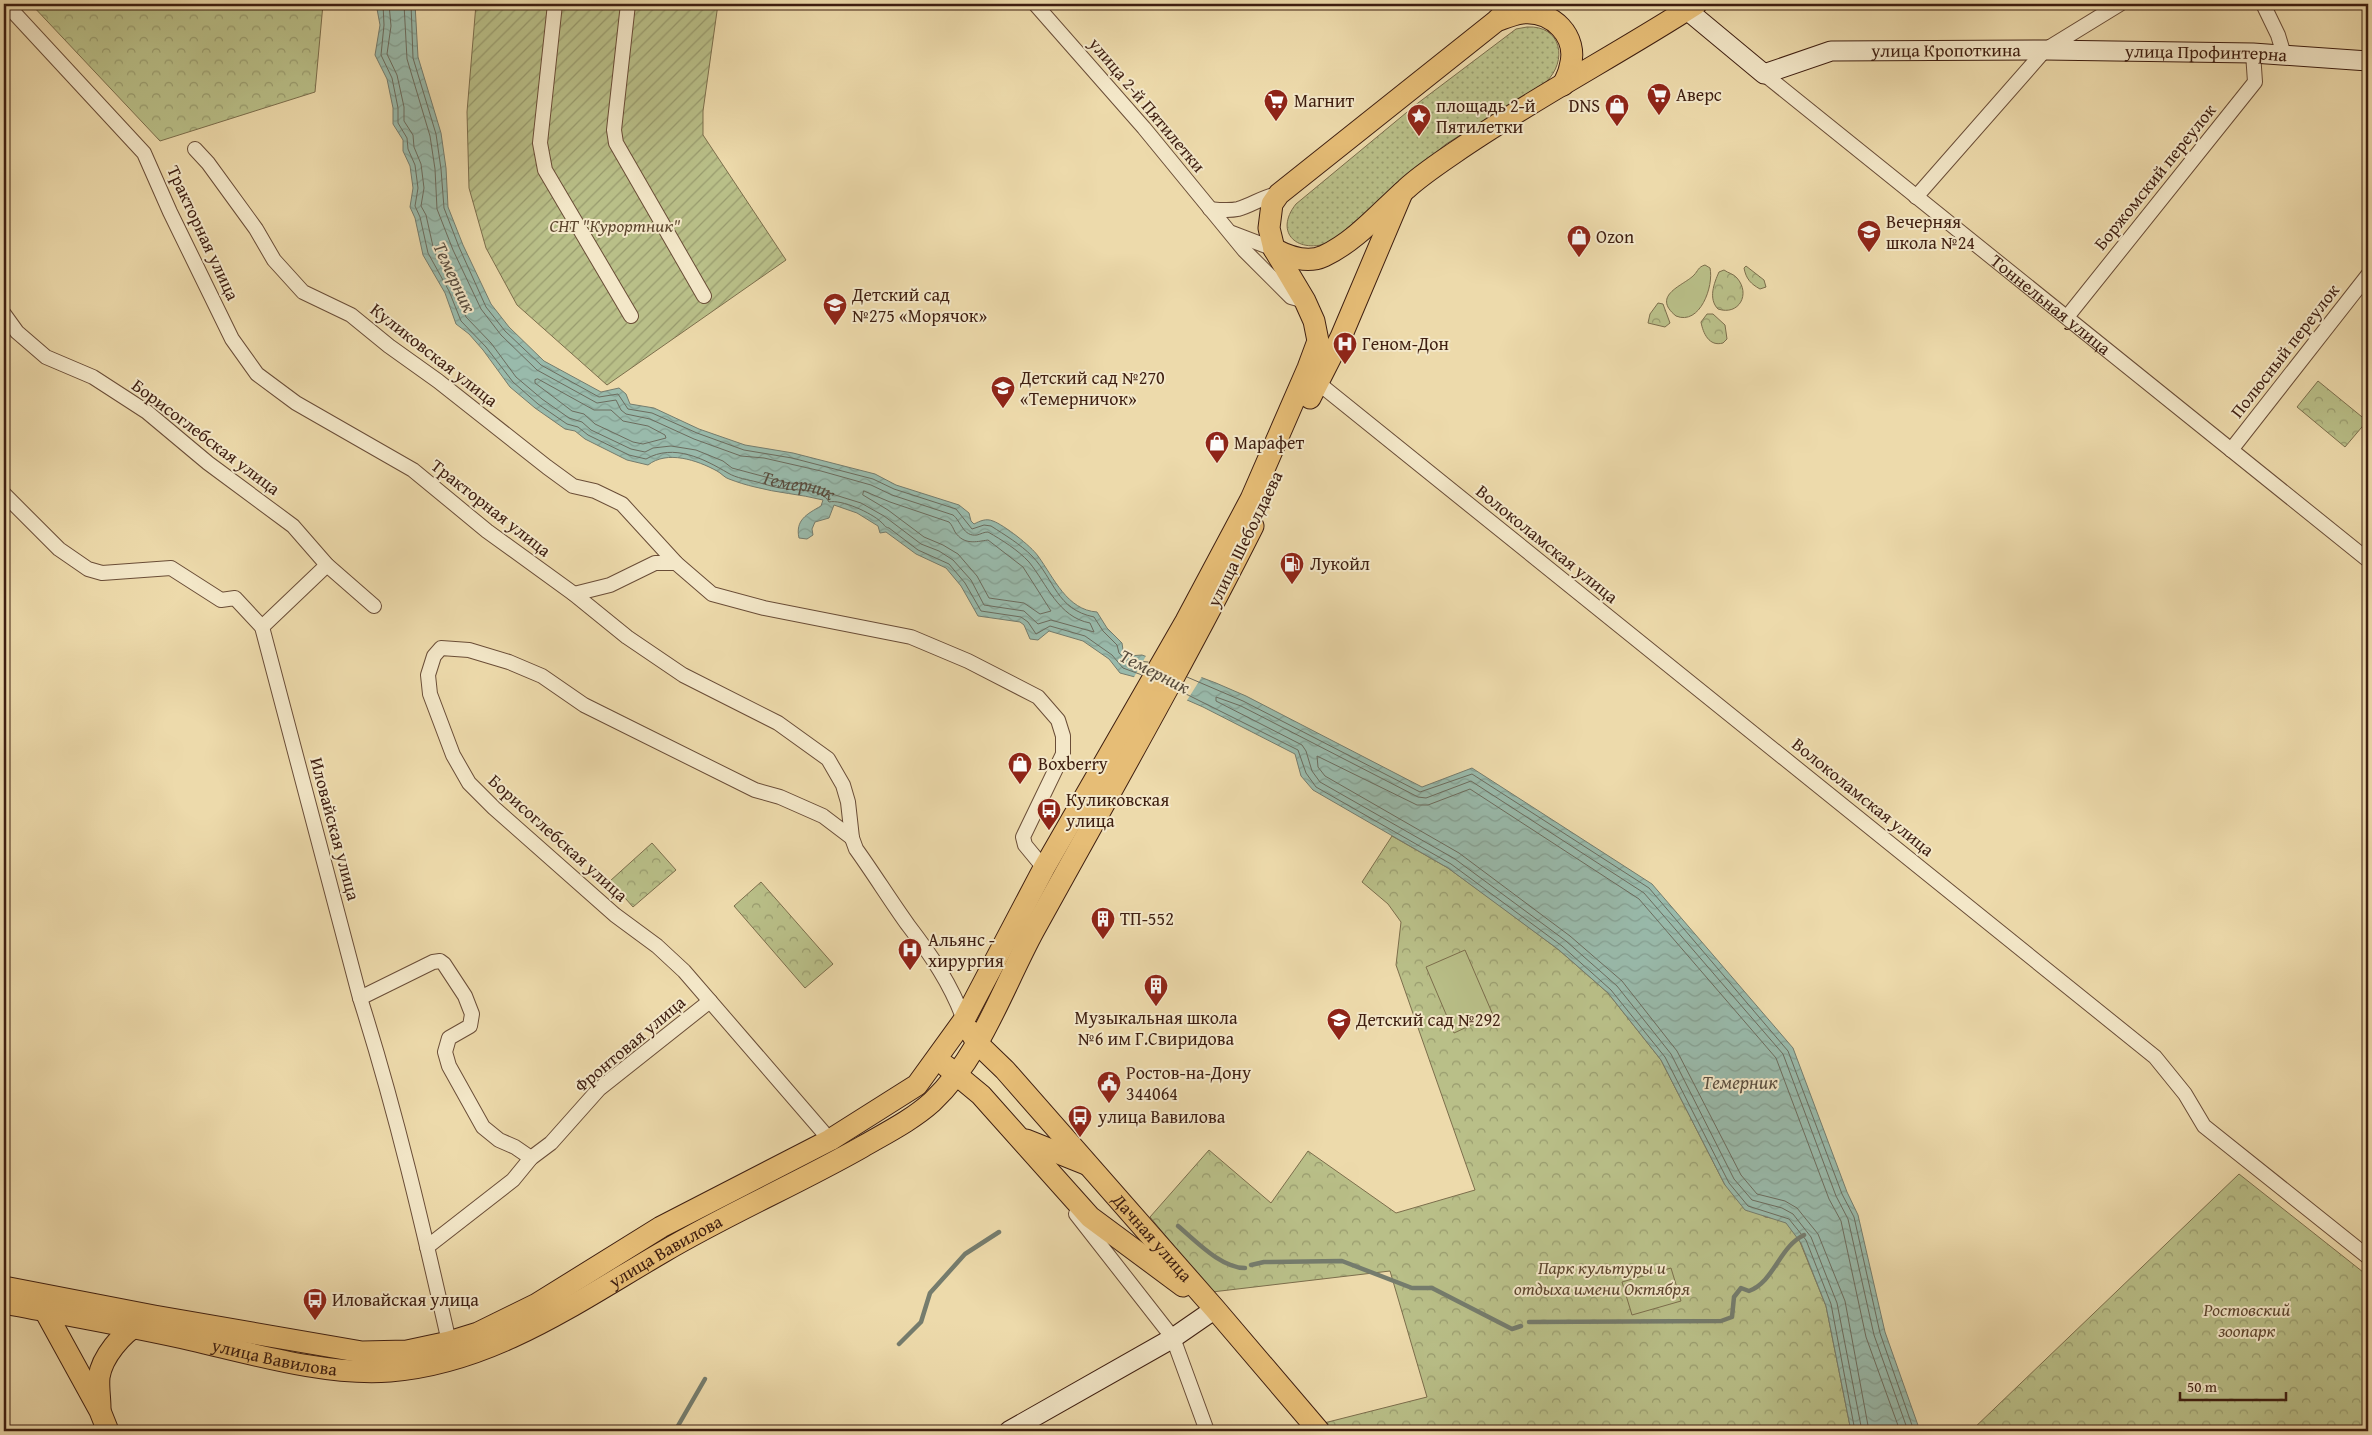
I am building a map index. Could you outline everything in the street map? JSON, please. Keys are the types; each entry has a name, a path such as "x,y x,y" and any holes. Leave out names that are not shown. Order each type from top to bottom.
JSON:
{"main road":[{"path":"1317,372 1318,341 1314,321 1305,301 1274,249 1269,228 1272,204 1279,194 1496,22 1514,4"},
{"path":"1274,249 1292,258 1303,260 1322,258 1360,232 1402,193 1465,146 1692,7"},
{"path":"1496,22 1523,13 1548,16 1557,23 1566,33 1572,56 1571,66 1563,85"},
{"path":"1317,372 1341,336 1402,193"},
{"name":"улица Шеболдаева","path":"1117,758 1262,508 1317,372"},
{"name":"улица Вавилова","path":"4,1287 154,1316 362,1352 407,1351 449,1342 478,1333 537,1304 661,1227 830,1140 917,1085 964,1020 1044,868 1117,758"},
{"name":"улица Вавилова","path":"4,1303 320,1367 386,1371 452,1360 486,1350 547,1320 673,1246 841,1158 908,1120 932,1101 956,1074 977,1043 1117,758"},
{"name":"Дачная улица","path":"964,1020 977,1043 1006,1070 1215,1309"},
{"name":"Дачная улица","path":"938,1058 981,1095 1023,1139 1090,1217 1215,1309"},
{"path":"1023,1139 1088,1165"},
{"path":"1215,1309 1318,1431"},
{"path":"45,1311 100,1411 108,1431"},
{"path":"100,1411 100,1375 110,1351 130,1329 154,1316"}],"street":[{"name":"Тракторная улица","path":"6,4 144,153 170,212 232,338 257,374 296,403 413,470 487,531 574,594 627,637 683,675 778,723 828,759 843,785 848,802 852,838 856,849 929,951 956,997 964,1020"},
{"path":"555,4 540,143 545,170 631,316"},
{"path":"628,4 614,130 616,143 704,296"},
{"name":"улица 2-й Пятилетки","path":"1035,4 1144,128 1244,250 1292,297 1305,301"},
{"name":"улица Кропоткина","path":"1764,74 1831,51 2045,50 2120,4"},
{"path":"2263,4 2278,35 2284,55"},
{"name":"Тоннельная улица","path":"1692,7 1764,74 2368,560"},
{"path":"1916,197 2045,50"},
{"name":"улица Профинтерна","path":"2045,50 2284,55 2368,61"},
{"name":"Боржомский переулок","path":"2067,317 2255,82 2253,54"},
{"name":"Куликовская улица","path":"195,149 256,229 274,260 303,292 352,315 389,346 438,381 573,486 595,491 622,504 676,562 712,594 764,608 910,637 968,661 1038,697 1058,720 1063,745 1063,754 1023,837 1025,845 1044,868"},
{"path":"1210,209 1226,211 1239,209 1267,195 1279,194"},
{"name":"улица 2-й Пятилетки","path":"1229,232 1274,249"},
{"name":"Полюсный переулок","path":"2231,450 2368,276"},
{"name":"Борисоглебская улица","path":"4,314 17,332 46,357 93,378 147,412 208,463 293,526 327,565 374,606"},
{"name":"Волоколамская улица","path":"1317,372 2156,1057 2184,1094 2204,1126 2368,1257"},
{"name":"Иловайская улица","path":"4,494 59,549 88,569 102,573 171,568 221,600 235,598 262,627 360,998 375,1045 427,1247 449,1342"},
{"path":"574,594 610,585 655,563 676,562"},
{"path":"262,627 327,565"},
{"name":"Борисоглебская улица","path":"830,1140 710,1001 657,946 615,915 494,808 469,783 453,755 430,694 428,675 434,656 441,648 469,650 518,665 542,676 584,705 746,785 824,816 852,838"},
{"path":"360,998 433,962 440,961 444,964 465,996 472,1014 470,1026 450,1038 445,1052 449,1066 483,1127 499,1140 515,1147 531,1158"},
{"name":"Фронтовая улица","path":"427,1247 513,1180 531,1158 551,1143 599,1089 710,1001"},
{"name":"Дачная улица","path":"1064,1188 1077,1217 1174,1338 1207,1431"},
{"path":"1010,1431 1174,1338 1215,1309"}],"green space":[{"path":"31,4 323,4 315,92 160,141"},
{"name":"СНТ \"Курортник\"","path":"476,4 718,4 703,111 703,135 786,260 607,385 517,305 486,248 469,188 467,112"},
{"path":"1527,27 1539,28 1548,32 1558,46 1557,64 1553,74 1546,82 1446,144 1331,242 1308,246 1292,239 1288,232 1287,224 1296,204 1418,103 1516,29"},
{"path":"1705,265 1710,268 1711,276 1704,303 1692,315 1685,318 1676,316 1669,309 1668,296 1677,287 1690,279 1699,268"},
{"path":"1746,266 1764,280 1766,287 1760,289 1752,283 1745,272 1744,268"},
{"path":"1724,270 1736,277 1743,291 1741,302 1732,309 1725,310 1718,309 1713,301 1714,286 1719,272"},
{"path":"1658,303 1663,304 1670,323 1665,327 1648,323 1650,314"},
{"path":"1707,314 1713,314 1725,325 1727,339 1723,343 1714,343 1705,335 1701,322"},
{"path":"2318,381 2367,421 2345,447 2297,407"},
{"name":"Парк культуры и отдыха имени Октября","path":"1392,836 1448,868 1499,905 1559,950 1608,993 1661,1060 1725,1185 1765,1217 1779,1219 1787,1223 1798,1237 1826,1306 1851,1431 1334,1431 1324,1423 1427,1397 1390,1271 1212,1292 1150,1217 1209,1150 1271,1203 1308,1151 1396,1213 1475,1190 1396,965 1401,922 1388,904 1362,882"},
{"path":"652,843 676,870 633,907 610,881"},
{"path":"761,882 833,964 805,988 734,906"},
{"path":"1465,950 1493,1015 1454,1033 1426,967"},
{"name":"Ростовский зоопарк","path":"2239,1174 2368,1276 2368,1431 1971,1431"},
{"path":"1671,1268 1681,1301 1632,1315 1622,1282"}],"water":[{"name":"Темерник","path":"378,4 415,4 418,57 441,133 446,168 448,207 463,245 491,304 509,327 544,361 601,392 619,388 626,394 630,404 654,408 699,429 745,445 793,453 875,474 896,485 959,505 969,513 974,524 985,520 998,523 1035,552 1062,592 1069,599 1077,606 1097,612 1107,628 1122,643 1123,650 1129,656 1142,655 1246,696 1422,787 1472,768 1652,884 1793,1048 1847,1192 1858,1215 1885,1332 1920,1431 1851,1431 1826,1306 1801,1243 1786,1223 1745,1210 1725,1185 1661,1060 1608,993 1559,950 1448,868 1313,790 1301,776 1295,754 1203,707 1135,677 1120,673 1109,659 1083,641 1049,631 1038,640 1030,639 1024,625 1020,622 978,616 961,586 946,568 916,554 886,532 880,533 878,526 857,513 834,505 829,518 815,522 812,529 813,535 807,539 799,538 799,527 803,518 821,506 823,500 745,484 727,478 700,463 682,458 664,458 648,465 627,460 585,439 575,431 565,429 535,408 510,387 483,350 469,334 456,324 445,293 423,255 415,218 410,207 413,188 410,166 403,151 403,140 393,124 393,108 387,79 375,55 380,25"}],"pier":[{"path":"1147,654 1203,675 1186,702 1133,679"}],"waterway":[{"path":"1178,1226 1218,1259 1227,1264 1245,1268"},
{"path":"899,1344 921,1322 930,1293 965,1254 999,1232"},
{"path":"1529,1322 1721,1321 1732,1317 1734,1297 1741,1288 1749,1291 1758,1287 1795,1240 1804,1235"},
{"path":"1251,1265 1264,1262 1342,1261 1412,1288 1432,1288 1512,1329 1521,1326"},
{"path":"675,1431 705,1379"}],"place":[{"name":"Аверс","path":"1659,116"},
{"name":"Магнит","path":"1276,122"},
{"name":"DNS","path":"1617,127"},
{"name":"площадь 2-й Пятилетки","path":"1419,137"},
{"name":"Вечерняя школа №24","path":"1869,253"},
{"name":"Ozon","path":"1579,258"},
{"name":"Детский сад №275 «Морячок»","path":"835,326"},
{"name":"Геном-Дон","path":"1345,365"},
{"name":"Детский сад №270 «Темерничок»","path":"1003,409"},
{"name":"Марафет","path":"1217,464"},
{"name":"Лукойл","path":"1292,585"},
{"name":"Boxberry","path":"1020,785"},
{"name":"Куликовская улица","path":"1049,831"},
{"name":"ТП-552","path":"1103,940"},
{"name":"Альянс - хирургия","path":"910,971"},
{"name":"Музыкальная школа №6 им Г.Свиридова","path":"1156,1007"},
{"name":"Детский сад №292","path":"1339,1041"},
{"name":"Ростов-на-Дону 344064","path":"1109,1104"},
{"name":"улица Вавилова","path":"1080,1138"},
{"name":"Иловайская улица","path":"315,1321"}]}
